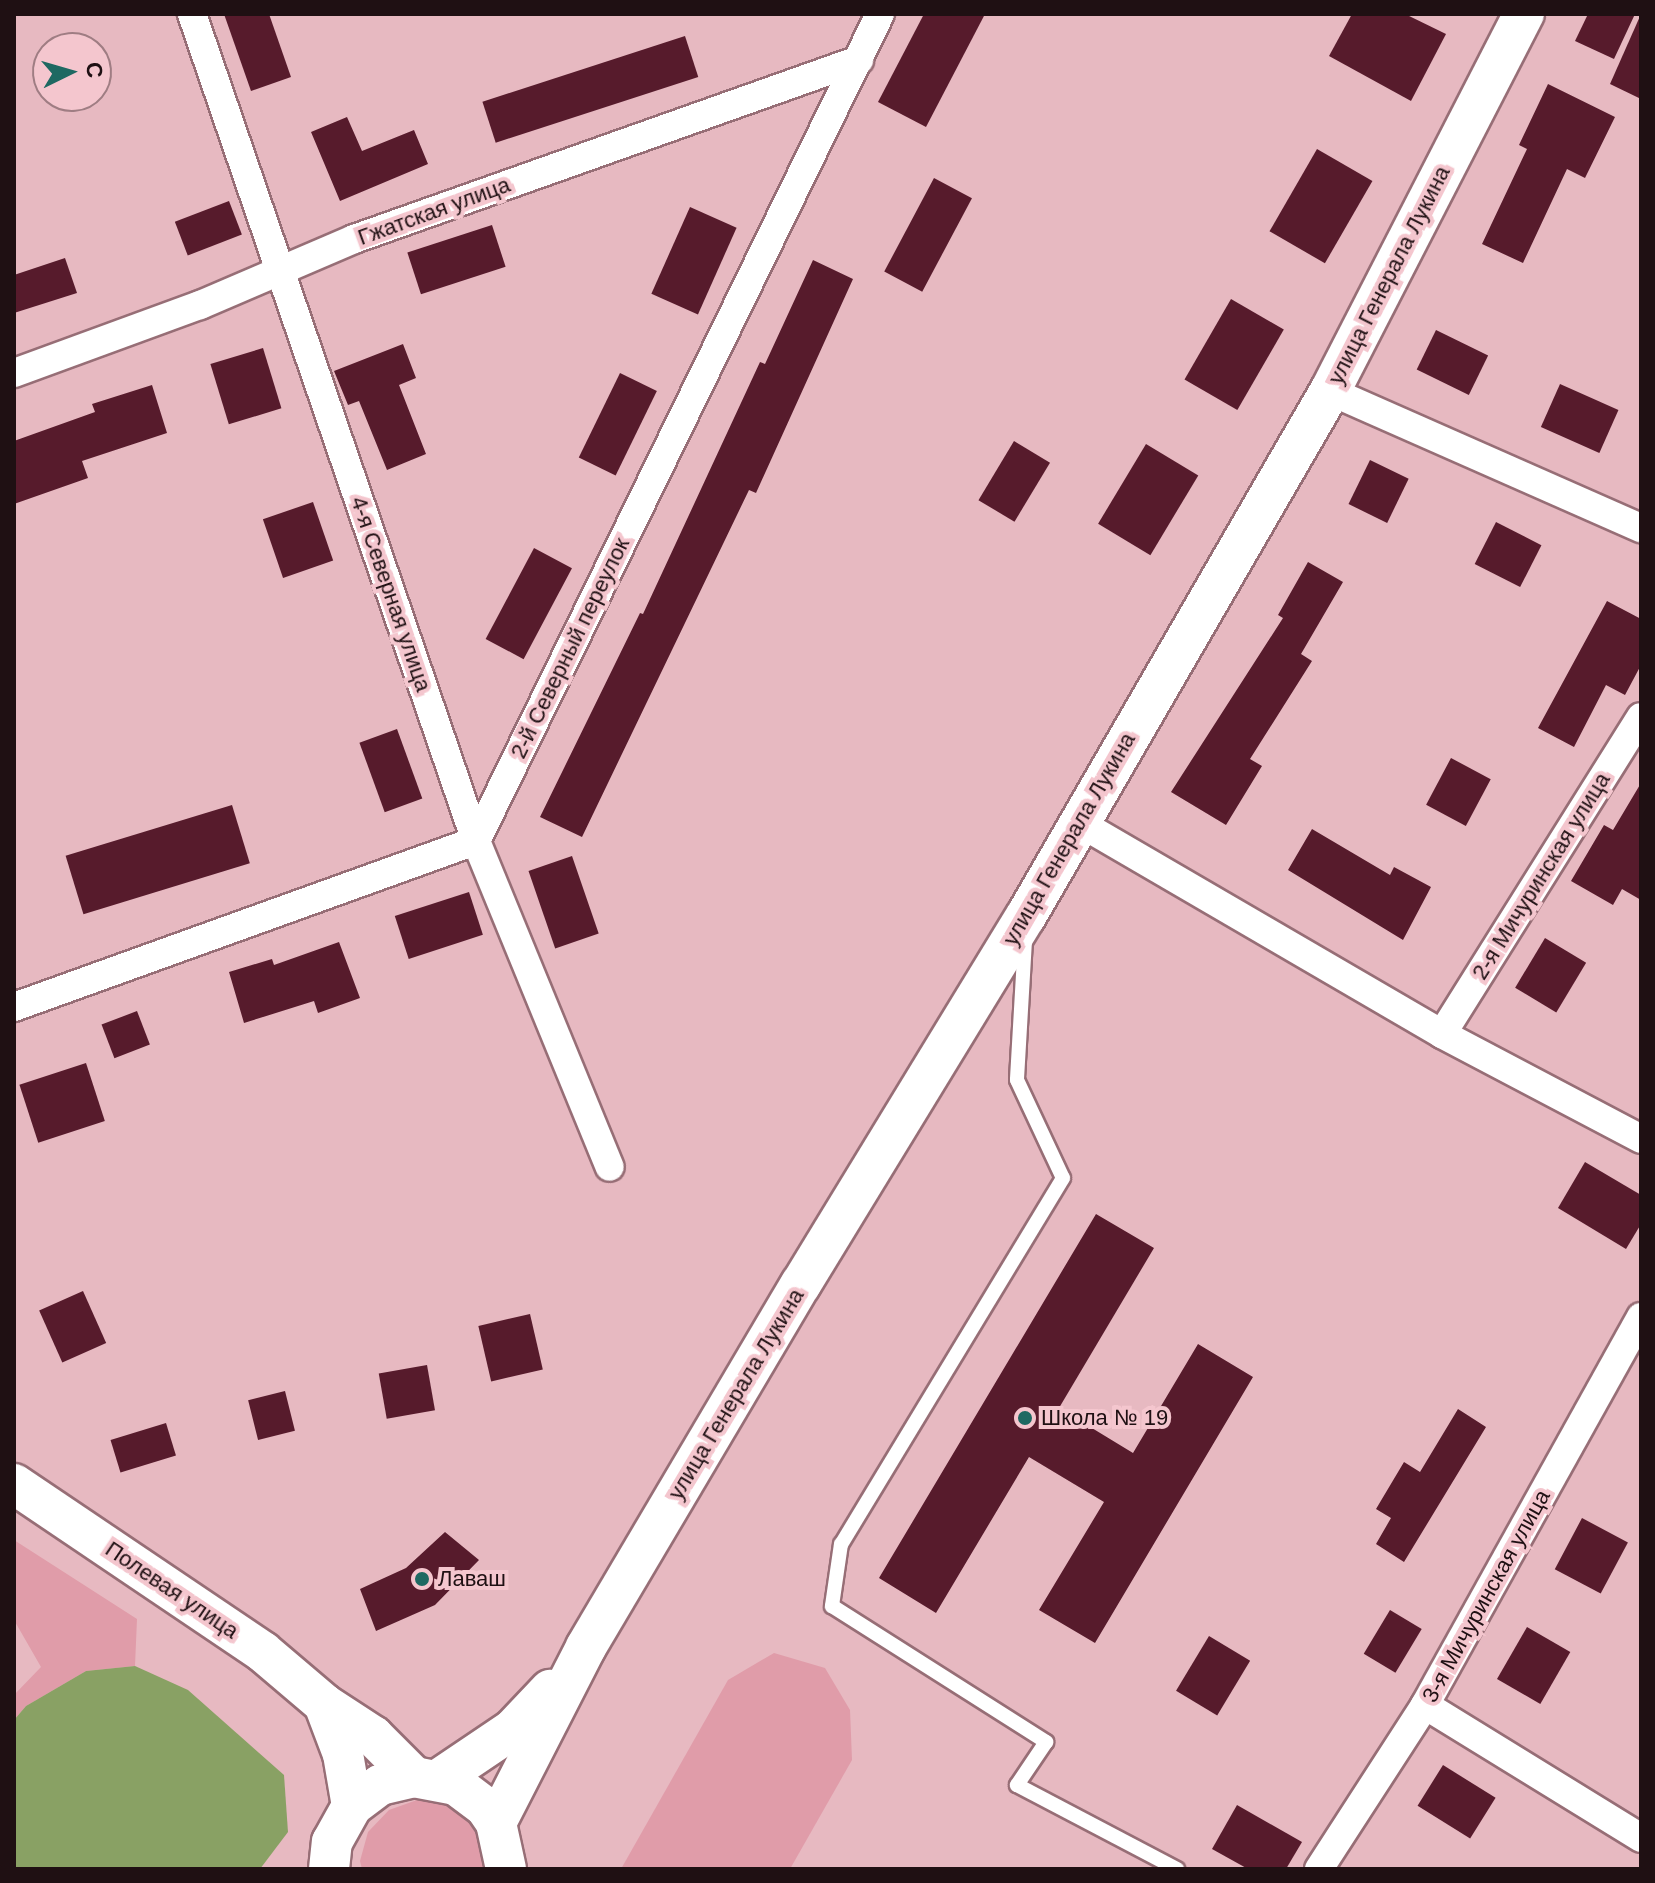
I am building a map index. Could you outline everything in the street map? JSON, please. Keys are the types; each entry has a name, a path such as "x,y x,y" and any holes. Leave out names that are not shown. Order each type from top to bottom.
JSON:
{"main road":[{"name":"улица Генерала Лукина","path":"496,1823 586,1647 801,1284 1026,916 1330,391 1524,14"},
{"name":"Полевая улица","path":"14,1484 263,1652 324,1704 373,1736 426,1778 472,1795 496,1823"},
{"name":"улица Генерала Лукина","path":"352,1806 380,1785 426,1778 528,1716 586,1647"},
{"name":"Полевая улица","path":"324,1704 343,1754 352,1806"},
{"path":"329,1869 332,1842 352,1806"},
{"path":"496,1823 506,1869"}],"street":[{"name":"4-я Северная улица","path":"192,14 476,841 610,1167"},
{"name":"2-й Северный переулок","path":"476,841 880,14"},
{"name":"Гжатская улица","path":"14,373 279,272 354,239 859,60"},
{"path":"1330,391 1641,528"},
{"name":"2-я Мичуринская улица","path":"1442,1034 1641,717"},
{"path":"1078,822 1442,1034 1641,1139"},
{"path":"14,1007 476,841"},
{"name":"3-я Мичуринская улица","path":"1319,1869 1425,1705 1641,1317"},
{"path":"1425,1705 1641,1838"}],"lane":[{"path":"1026,916 1017,1080 1063,1178 841,1544 832,1606 1046,1742 1017,1785 1177,1869"}],"shaded area":[{"path":"14,1540 137,1619 135,1666 86,1671 26,1706 14,1720 14,1695 41,1667 14,1620"},
{"path":"774,1653 825,1668 850,1710 852,1760 790,1869 621,1869 728,1680"},
{"path":"135,1666 188,1690 284,1775 288,1832 260,1869 14,1869 14,1720 26,1706 86,1671"},
{"path":"417,1800 446,1805 470,1822 484,1849 483,1869 362,1869 360,1861 368,1832 389,1810"}],"building":[{"path":"224,14 269,14 291,77 251,91"},
{"path":"924,14 985,14 926,127 878,102"},
{"path":"1352,14 1405,14 1446,34 1411,101 1329,56"},
{"path":"1588,14 1635,14 1614,59 1575,41"},
{"path":"1641,14 1641,99 1610,84"},
{"path":"685,36 698,77 496,143 482,102"},
{"path":"1548,84 1615,117 1585,178 1567,169 1523,263 1482,244 1527,149 1519,145"},
{"path":"347,117 362,151 414,130 428,164 340,201 311,132"},
{"path":"1317,149 1372,181 1325,263 1270,231"},
{"path":"934,178 972,198 922,292 884,272"},
{"path":"229,201 242,235 188,255 175,222"},
{"path":"690,207 737,228 698,315 651,294"},
{"path":"492,225 506,267 421,294 407,253"},
{"path":"65,258 77,293 14,313 14,275"},
{"path":"813,260 853,279 756,493 749,490 582,837 540,817 640,613 643,614 760,362 765,364"},
{"path":"1231,299 1284,330 1237,410 1184,380"},
{"path":"1436,330 1488,355 1469,395 1417,370"},
{"path":"403,344 416,378 399,385 426,454 387,470 359,401 348,405 334,371"},
{"path":"263,348 281,408 229,424 210,364"},
{"path":"620,373 657,391 616,475 579,457"},
{"path":"1560,384 1618,410 1599,453 1541,427"},
{"path":"152,385 167,433 82,461 88,478 14,504 14,441 95,412 92,404"},
{"path":"1014,441 1050,463 1014,522 978,500"},
{"path":"1146,444 1198,475 1150,555 1098,524"},
{"path":"1370,460 1409,479 1387,523 1349,504"},
{"path":"313,502 333,561 283,578 263,519"},
{"path":"1496,522 1541,545 1520,587 1475,564"},
{"path":"534,548 572,568 524,659 486,639"},
{"path":"1308,562 1343,582 1301,654 1312,661 1250,759 1262,766 1226,825 1171,792 1283,618 1278,615"},
{"path":"1607,601 1641,619 1641,665 1625,695 1606,685 1574,747 1538,728"},
{"path":"397,729 422,799 385,812 359,743"},
{"path":"1451,758 1491,779 1466,826 1426,805"},
{"path":"1641,783 1641,900 1622,889 1613,905 1571,881 1604,825 1613,830"},
{"path":"232,805 250,863 83,914 66,856"},
{"path":"1312,829 1390,875 1394,867 1431,887 1403,940 1288,870"},
{"path":"572,856 599,934 555,949 529,871"},
{"path":"469,892 483,935 409,959 395,916"},
{"path":"1545,938 1586,963 1556,1012 1515,988"},
{"path":"339,942 360,998 318,1013 314,1001 244,1023 229,972 272,959 274,965"},
{"path":"137,1011 150,1045 114,1058 102,1025"},
{"path":"86,1063 105,1121 38,1143 19,1085"},
{"path":"1585,1162 1641,1195 1641,1224 1626,1249 1558,1208"},
{"path":"1096,1214 1154,1248 1059,1408 1133,1453 1198,1344 1253,1377 1095,1643 1039,1610 1104,1502 1029,1457 936,1613 879,1578"},
{"path":"83,1291 106,1343 62,1363 39,1311"},
{"path":"530,1314 543,1370 491,1381 478,1326"},
{"path":"427,1365 435,1410 387,1419 379,1374"},
{"path":"285,1391 295,1431 258,1440 248,1400"},
{"path":"1458,1409 1486,1427 1404,1562 1376,1544 1391,1518 1376,1509 1404,1462 1420,1472"},
{"path":"166,1423 176,1456 120,1472 111,1440"},
{"path":"1582,1518 1628,1542 1601,1594 1555,1569"},
{"name":"Лаваш","path":"445,1532 479,1560 435,1605 376,1631 360,1589 406,1568"},
{"path":"1390,1610 1422,1629 1395,1673 1364,1654"},
{"path":"1527,1627 1570,1652 1540,1704 1497,1679"},
{"path":"1209,1636 1250,1661 1217,1716 1176,1691"},
{"path":"1443,1765 1496,1798 1470,1839 1418,1806"},
{"path":"1237,1805 1302,1842 1286,1869 1248,1869 1212,1849"}],"place":[{"name":"Школа № 19","path":"1025,1418"},
{"name":"Лаваш","path":"422,1579"}]}
